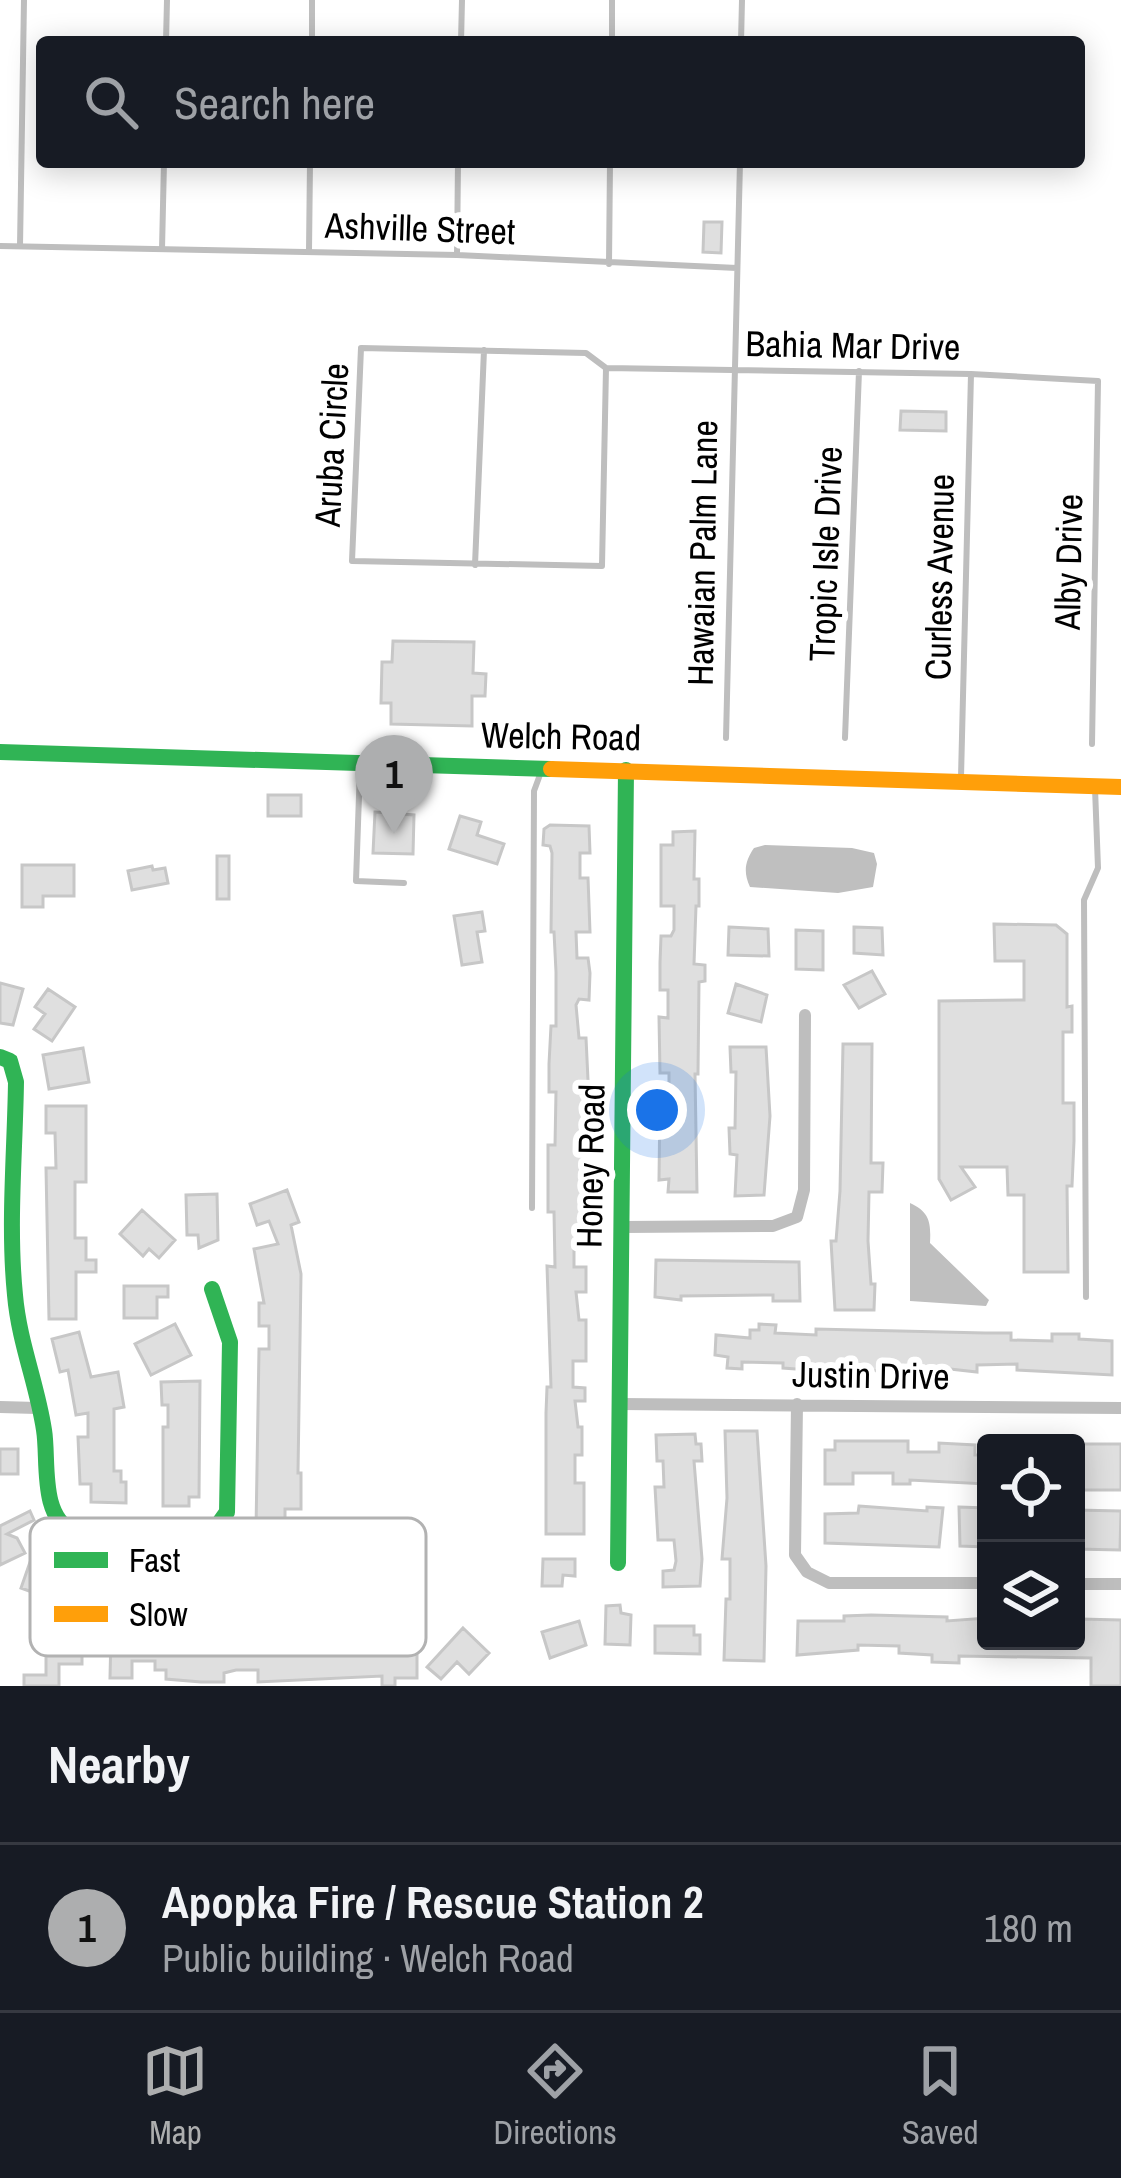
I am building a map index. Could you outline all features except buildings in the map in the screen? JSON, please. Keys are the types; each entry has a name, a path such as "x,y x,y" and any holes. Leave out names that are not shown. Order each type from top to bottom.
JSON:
{"street":[{"name":"Welch Road","path":"0,752 1121,787"},
{"name":"Honey Road","path":"618,1563 626,770"},
{"path":"623,1227 773,1226 797,1217 804,1190 805,1015"},
{"path":"0,1057 10,1060 16,1082 8,1232 14,1291 44,1430 49,1497 60,1518"},
{"path":"212,1289 230,1342 226,1512 222,1518"},
{"name":"Justin Drive","path":"620,1404 1121,1408"},
{"path":"797,1404 795,1555 807,1572 829,1583 977,1583"},
{"path":"0,1407 37,1408"},
{"path":"1085,1584 1121,1584"}],"lane":[{"path":"20,246 24,0"},
{"path":"166,36 167,0"},
{"path":"312,0 312,36"},
{"path":"461,36 462,0"},
{"path":"612,0 612,36"},
{"path":"741,36 742,0"},
{"path":"162,249 164,168"},
{"path":"308,251 310,168"},
{"path":"457,255 458,168"},
{"path":"609,264 610,168"},
{"path":"733,369 740,168"},
{"name":"Ashville Street","path":"0,246 457,255 737,268"},
{"name":"Aruba Circle","path":"361,348 484,350 586,353 606,368 602,566 352,561 361,348"},
{"path":"475,566 484,350"},
{"name":"Bahia Mar Drive","path":"606,368 859,371 1098,381"},
{"name":"Hawaian Palm Lane","path":"726,738 733,369"},
{"name":"Tropic Isle Drive","path":"845,738 859,371"},
{"name":"Curless Avenue","path":"961,781 971,374"},
{"name":"Alby Drive","path":"1092,744 1098,381"},
{"path":"360,763 356,881 404,883"},
{"path":"532,1208 533,815 542,768"},
{"path":"1086,1298 1084,900 1098,868 1095,786"}],"shaded area":[{"path":"754,848 874,853 873,887 838,893 750,887 747,862"},
{"path":"910,1203 928,1219 930,1243 989,1300 986,1306 910,1301"}],"traffic: fast":[{"path":"0,752 551,769"},
{"path":"618,1563 626,770"},
{"path":"0,1057 10,1061 16,1082 12,1242 17,1312 44,1430 50,1501 58,1518"},
{"path":"212,1289 230,1342 227,1512 223,1518"}],"traffic: slow":[{"path":"551,769 1121,787"}],"place":[{"name":"Apopka Fire / Rescue Station 2","path":"394,834"}]}
